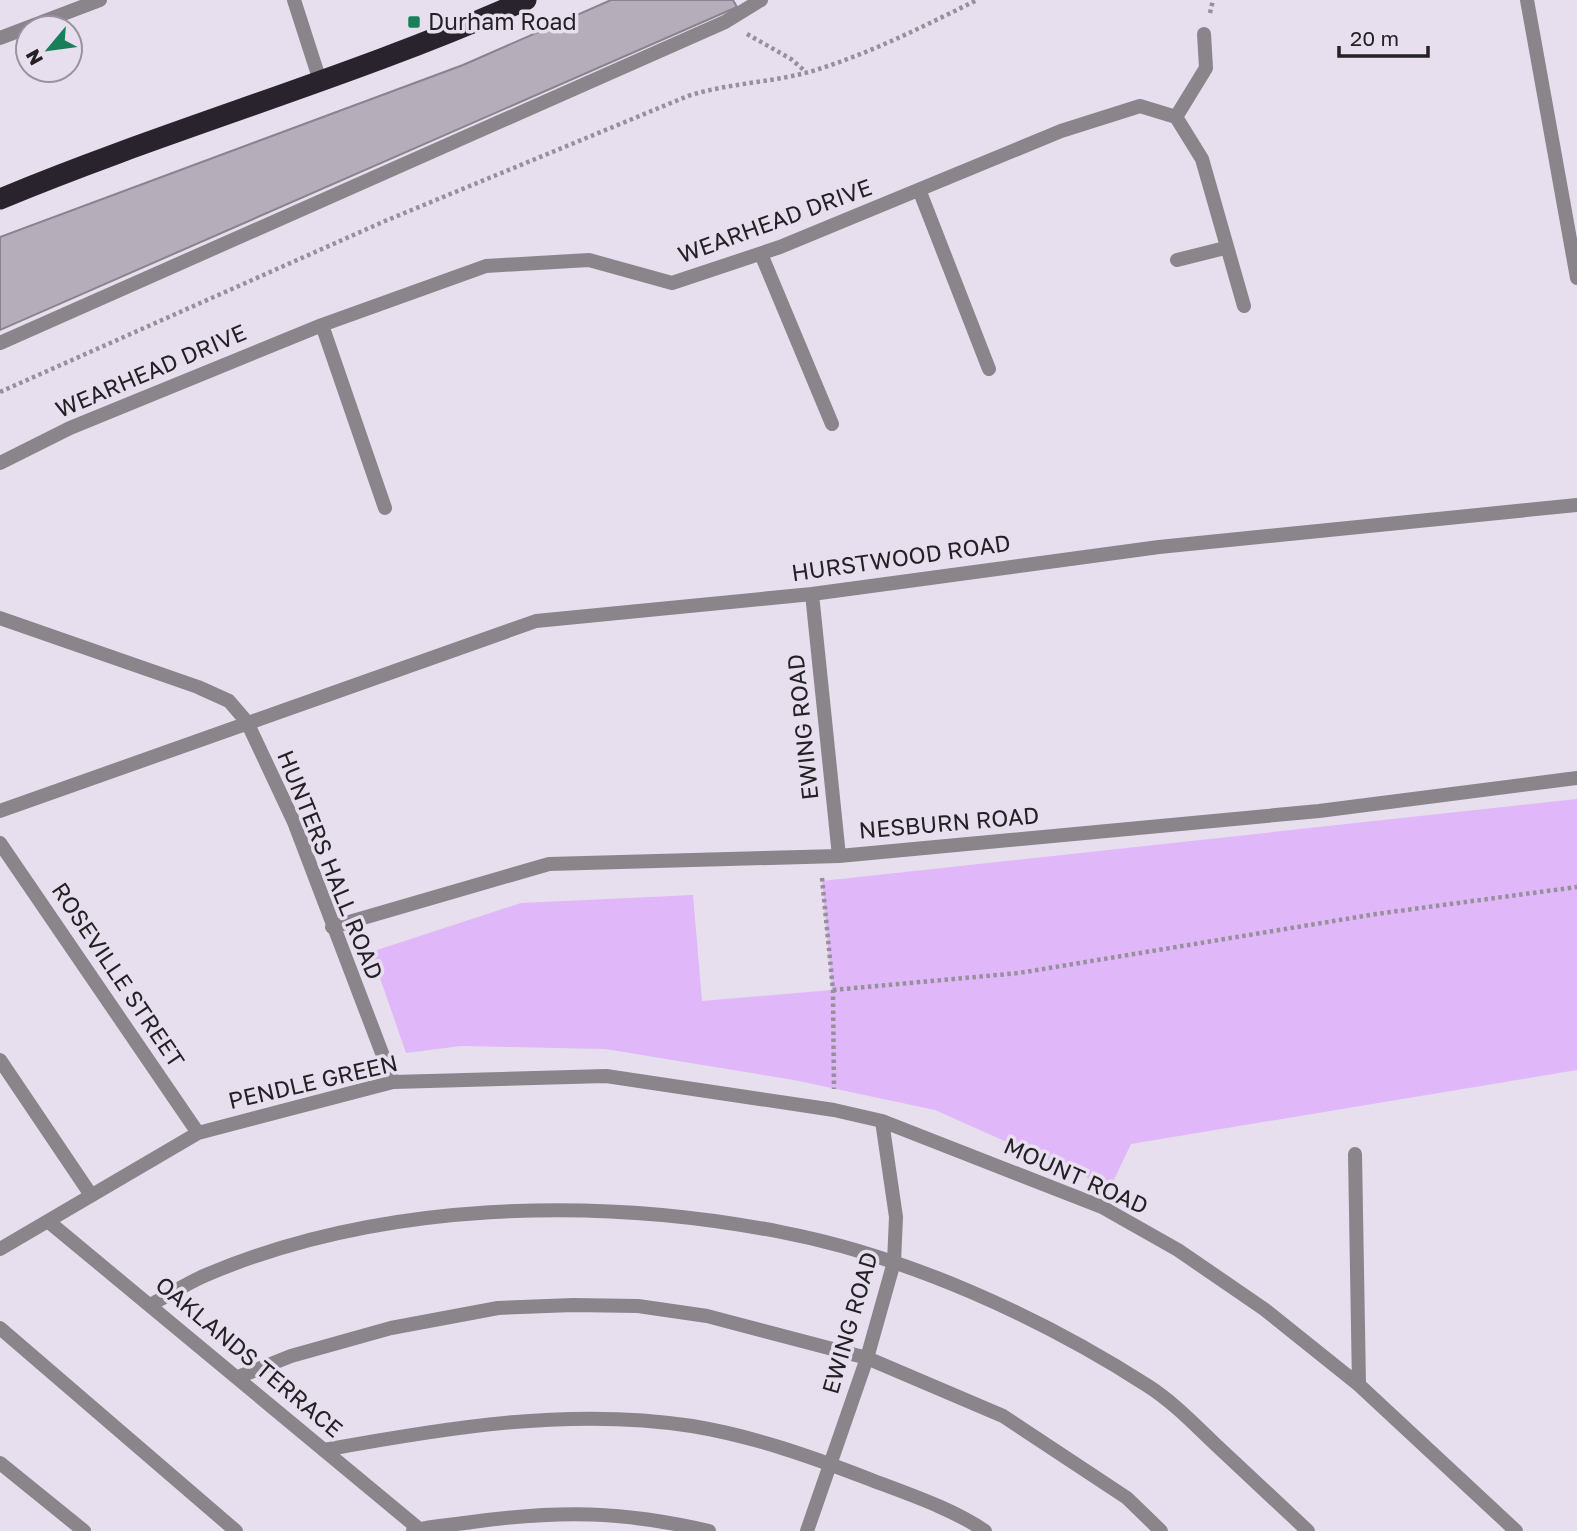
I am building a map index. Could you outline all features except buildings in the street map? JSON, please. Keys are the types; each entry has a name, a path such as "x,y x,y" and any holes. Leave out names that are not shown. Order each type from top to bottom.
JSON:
{"highway":[{"path":"0,199 103,159 321,84 526,0"}],"street":[{"path":"0,38 100,0"},
{"path":"294,0 321,84"},
{"path":"0,343 725,22 761,0"},
{"path":"1527,0 1577,278"},
{"path":"1204,34 1206,68 1176,117 1202,159 1244,306"},
{"name":"WEARHEAD DRIVE","path":"0,463 70,428 321,325 486,266 589,260 672,283 761,254 920,192 1061,131 1140,106 1176,117"},
{"path":"920,192 989,369"},
{"path":"1177,260 1226,248"},
{"path":"761,254 832,424"},
{"path":"321,325 384,508"},
{"name":"HURSTWOOD ROAD","path":"0,811 536,621 812,594 1159,547 1577,505"},
{"name":"EWING ROAD","path":"812,594 839,856"},
{"name":"HUNTERS HALL ROAD","path":"0,618 198,687 229,701 247,722 294,822 393,1082"},
{"name":"NESBURN ROAD","path":"332,927 549,864 839,856 1319,811 1577,778"},
{"name":"ROSEVILLE STREET","path":"0,843 198,1133"},
{"path":"0,1060 91,1195"},
{"name":"PENDLE GREEN","path":"0,1249 198,1133 393,1082 606,1076"},
{"name":"MOUNT ROAD","path":"606,1076 834,1110 882,1121 1101,1207 1178,1250 1264,1309 1359,1385 1516,1531"},
{"name":"EWING ROAD","path":"807,1531 867,1358 894,1262 896,1217 882,1121"},
{"path":"1354,1154 1359,1385"},
{"path":"150,1304 204,1275 326,1235 398,1221 565,1209 701,1220 782,1232 894,1262 1055,1332 1151,1388 1180,1410 1308,1531"},
{"name":"OAKLANDS TERRACE","path":"49,1222 238,1377 416,1530"},
{"path":"238,1377 291,1356 391,1328 498,1308 638,1306 707,1315 867,1358 1003,1416 1127,1498 1161,1531"},
{"path":"0,1328 236,1531"},
{"path":"324,1450 449,1428 514,1422 600,1421 690,1426 751,1438 831,1464 909,1494 985,1531"},
{"path":"0,1463 83,1531"},
{"path":"416,1530 544,1514 593,1512 652,1518 709,1531"}],"path":[{"path":"0,392 385,221 688,96 734,83 806,72 910,33 977,0"},
{"path":"725,22 775,49 806,72"},
{"path":"820,856 833,990 834,1110"},
{"path":"833,990 1019,973 1377,914 1577,887"}],"shaded area":[{"path":"1577,799 1577,1070 1131,1144 1110,1188 935,1110 794,1080 605,1049 461,1046 406,1053 371,952 521,903 693,895 702,1001 832,990 822,881"}],"place":[{"name":"Durham Road","path":"414,22"}]}
